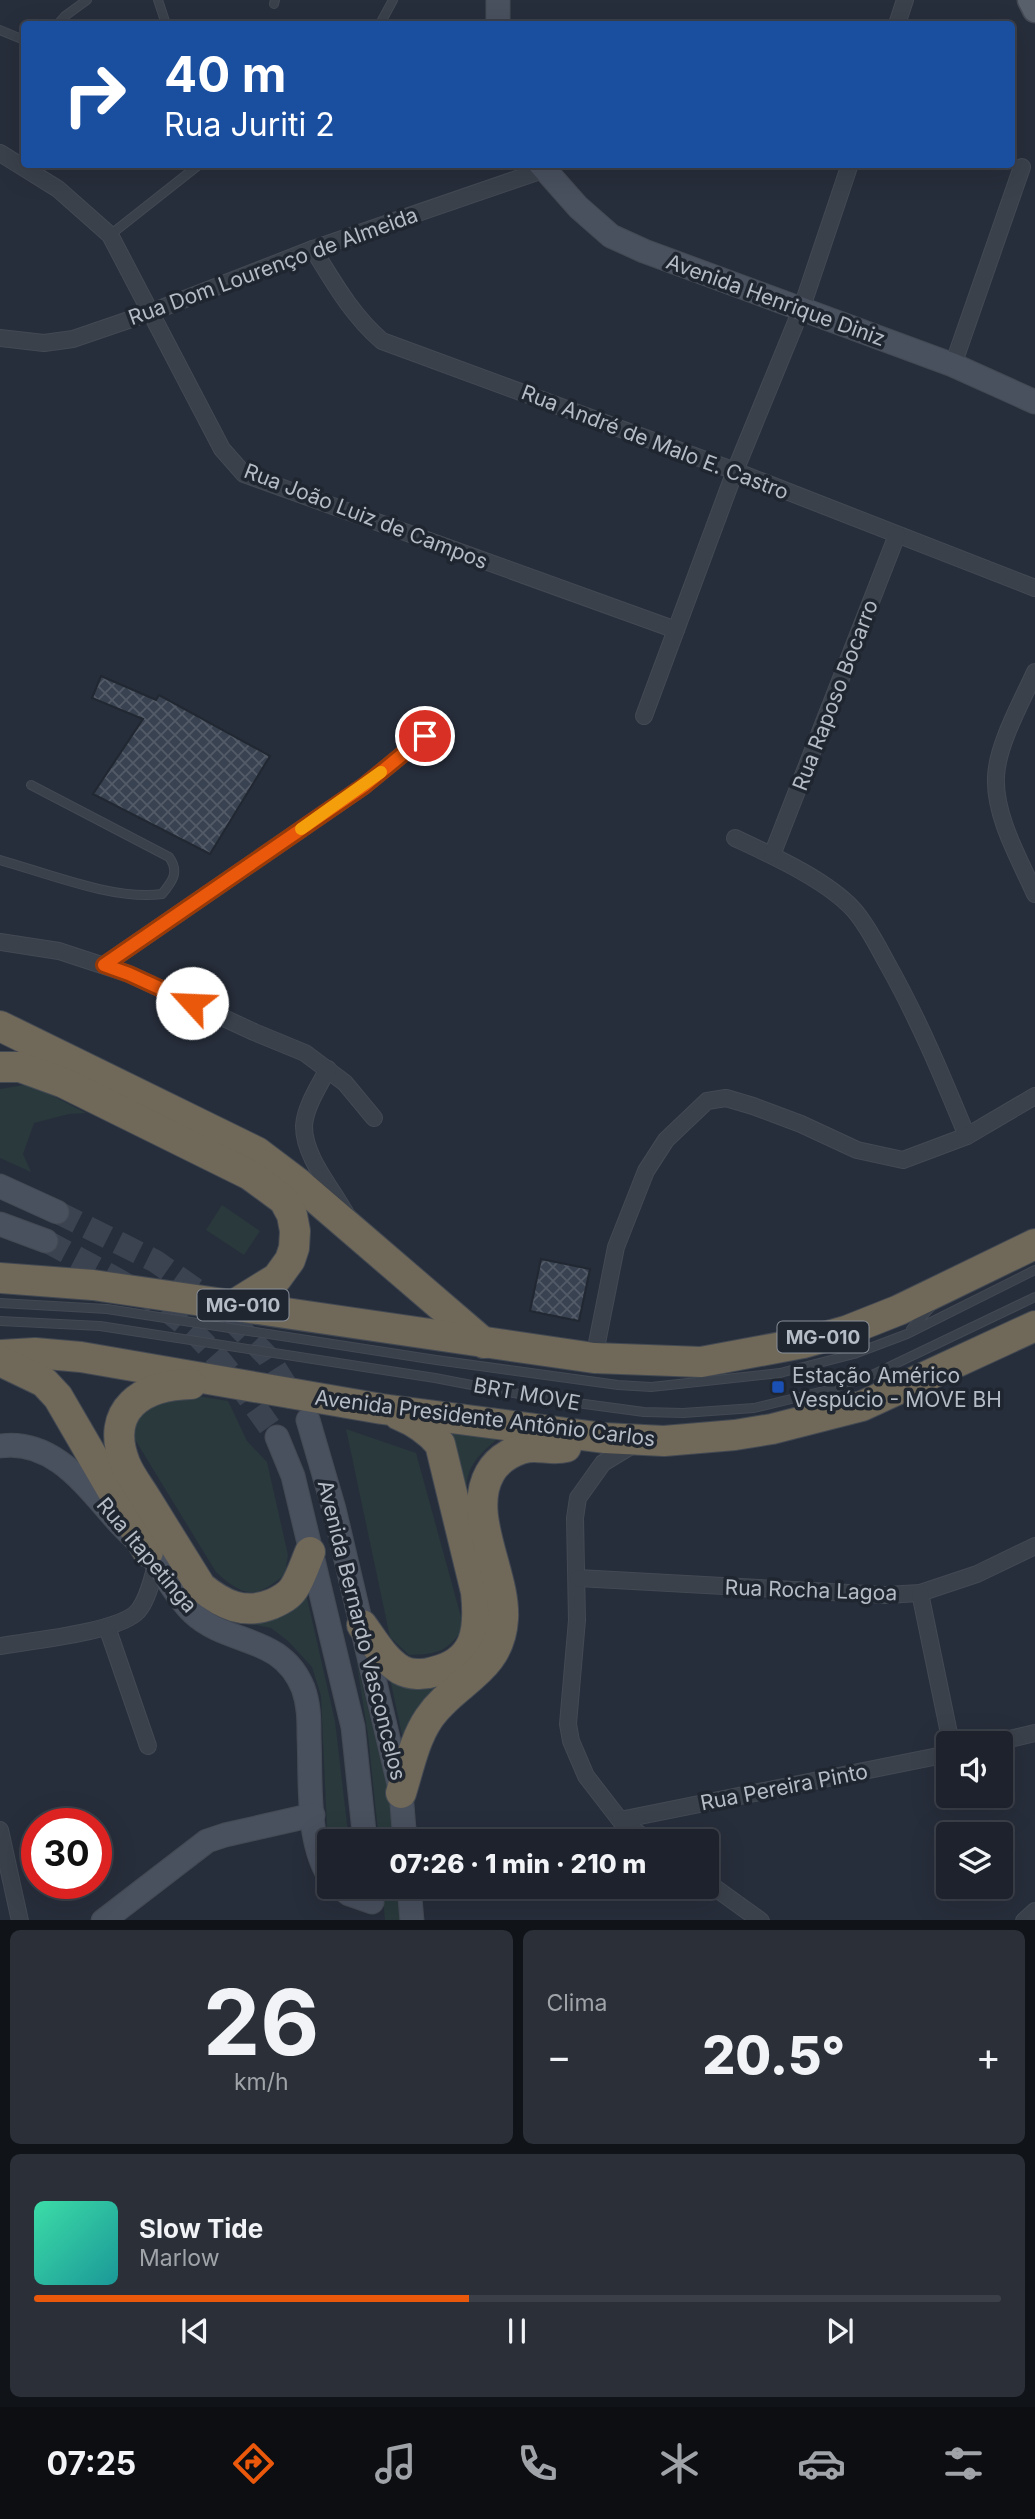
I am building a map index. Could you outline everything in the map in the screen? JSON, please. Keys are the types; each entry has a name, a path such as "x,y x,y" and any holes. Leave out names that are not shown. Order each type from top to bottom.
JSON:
{"highway":[{"path":"0,1026 257,1152 299,1183 484,1343"},
{"path":"0,1067 20,1067 64,1083 250,1175 284,1200 292,1215 295,1231 290,1260 277,1278 235,1304"},
{"name":"MG-010","path":"0,1278 93,1285 235,1304 594,1358 701,1362 737,1357 846,1331 900,1311 1035,1244"},
{"name":"Avenida Presidente Antônio Carlos","path":"0,1355 35,1353 81,1357 382,1409 604,1438 664,1441 735,1435 807,1422 851,1410 914,1384 1035,1325"},
{"path":"0,1361 44,1382 58,1397 152,1559"},
{"path":"212,1381 173,1384 148,1392 130,1403 120,1428 125,1464 201,1587 217,1600 237,1608 253,1610 282,1600 293,1590 310,1552"},
{"path":"362,1625 386,1657 402,1670 426,1674 445,1669 462,1660 474,1642 478,1614 476,1592 440,1444 429,1432 411,1420 382,1409"},
{"path":"401,1793 416,1743 429,1718 488,1662 500,1637 503,1619 501,1592 483,1508 484,1489 489,1473 498,1462 518,1450 531,1447 559,1449 604,1438"}],"main road":[{"path":"1030,0 1035,10"}],"street":[{"path":"498,0 498,21"},
{"path":"898,21 905,0"},
{"name":"Rua João Luiz de Campos","path":"0,153 21,166"},
{"path":"953,365 1022,167"},
{"name":"Rua João Luiz de Campos","path":"24,168 58,189 110,235 222,449 244,474 676,630"},
{"name":"Rua Dom Lourenço de Almeida","path":"0,338 44,343 73,339 539,168"},
{"name":"Avenida Henrique Diniz","path":"543,168 578,207 611,236 644,251 953,365 1035,402"},
{"path":"644,716 735,471 801,310 849,168"},
{"name":"Rua André de Malo E. Castro","path":"313,249 349,308 382,341 735,471 897,536 1035,587"},
{"name":"Rua Raposo Bocarro","path":"772,855 897,536"},
{"path":"1035,671 1005,739 996,778 1002,819 1035,894"},
{"path":"104,965 364,786 425,736"},
{"path":"735,838 772,855 831,891 854,910 872,936 906,997 967,1136"},
{"path":"0,942 59,951 129,974 305,1053 345,1083 374,1118"},
{"path":"328,1069 304,1125 312,1157 336,1194 354,1231"},
{"path":"594,1358 615,1247 646,1171 666,1140 707,1101 726,1098 753,1106 802,1124 857,1150 903,1160 967,1136 1035,1096"},
{"path":"0,1186 57,1212"},
{"path":"0,1224 46,1241"},
{"name":"Avenida Bernardo Vasconcelos","path":"308,1420 334,1509 362,1625 401,1793 404,1829"},
{"name":"Avenida Bernardo Vasconcelos","path":"277,1437 293,1476 353,1727 364,1829"},
{"path":"632,1829 620,1820 586,1776 571,1741 568,1705 578,1620 575,1518 578,1498 603,1463 643,1439"},
{"name":"Rua Itapetinga","path":"0,1446 27,1447 57,1458 94,1492 152,1559 192,1613 216,1629 265,1646 297,1676 308,1709 313,1815 317,1838"},
{"name":"Rua Rocha Lagoa","path":"578,1578 886,1595 920,1593 977,1574 1035,1546"},
{"path":"0,1646 107,1626 133,1615 139,1609 152,1559"},
{"path":"920,1593 949,1731"},
{"path":"107,1626 148,1746"},
{"path":"1013,1738 1035,1733"},
{"name":"Rua Pereira Pinto","path":"620,1820 936,1756"},
{"path":"103,1920 207,1841 313,1815"},
{"path":"0,1830 5,1874 20,1920"},
{"path":"719,1890 761,1920"},
{"path":"410,1899 412,1920"},
{"path":"1024,1920 1035,1912"}],"lane":[{"path":"61,21 87,0"},
{"path":"158,0 165,21"},
{"path":"382,21 393,0"},
{"path":"0,30 21,39"},
{"path":"110,235 195,168"},
{"path":"0,860 124,895 162,894 175,875 175,865 169,857 31,785"},
{"name":"BRT MOVE","path":"0,1303 107,1309 436,1360 618,1385 651,1387 780,1373 854,1354 907,1334 1035,1270"},
{"path":"907,1334 950,1286"},
{"name":"BRT MOVE","path":"0,1321 100,1326 435,1378 540,1398 644,1412 683,1413 754,1408 839,1386 872,1375 1035,1297"}],"shaded area":[{"path":"30,1084 86,1113 69,1114 34,1123 23,1154 31,1172 0,1158 0,1089"},
{"path":"222,1205 260,1231 244,1255 206,1230"},
{"path":"173,1392 228,1401 247,1441 267,1462 288,1555 285,1574 266,1588 243,1591 216,1572 134,1438 133,1425 138,1409"},
{"path":"436,1426 502,1435 476,1460 467,1481 468,1507 489,1577 497,1621 492,1639 480,1658 438,1692 403,1739 389,1674 424,1685 450,1679 466,1668 484,1648 491,1633 494,1616 490,1586"},
{"path":"346,1429 416,1453 464,1628 441,1650 409,1655 390,1637"},
{"path":"304,1585 335,1721 348,1829 327,1828 321,1696 312,1667 288,1641 271,1628 237,1621"},
{"path":"356,1659 389,1795 393,1829 378,1829 368,1735"},
{"path":"383,1899 399,1899 401,1920 385,1920"}],"building":[{"path":"101,676 156,700 159,695 270,756 210,854 93,794 143,719 92,698"},
{"path":"541,1259 590,1269 579,1321 530,1311"}],"tunnel":[{"path":"57,1212 155,1261 215,1303 268,1357 297,1403"},
{"path":"46,1241 135,1290 185,1325 223,1364 277,1437"}],"slow traffic":[{"path":"301,829 381,772"}],"place":[{"name":"Estação Américo Vespúcio - MOVE BH","path":"778,1387"}],"route":[{"path":"192,1003 104,965 364,786 425,736"}]}
